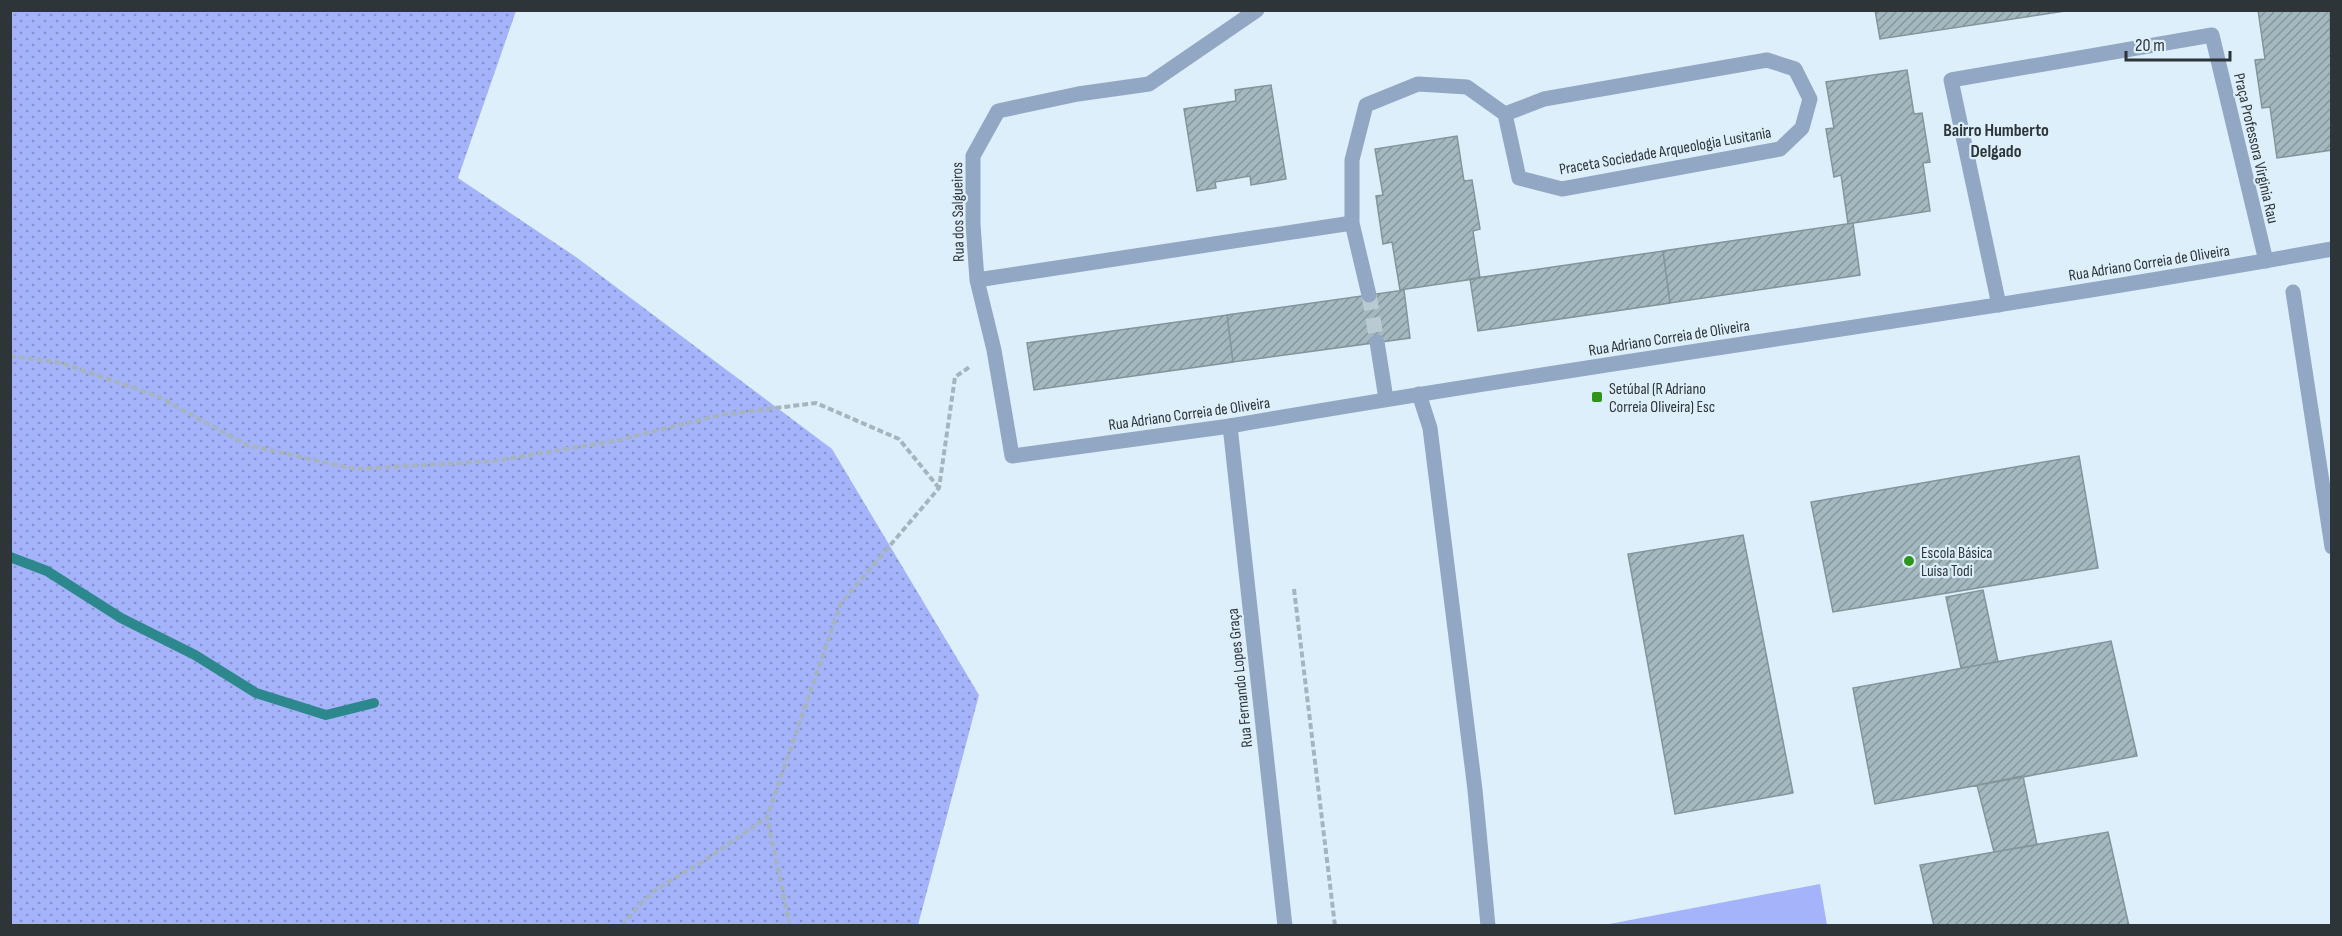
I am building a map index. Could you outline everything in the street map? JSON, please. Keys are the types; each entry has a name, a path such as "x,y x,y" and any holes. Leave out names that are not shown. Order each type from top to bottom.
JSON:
{"street":[{"path":"1229,10 1232,26"},
{"name":"Rua dos Salgueiros","path":"1012,456 994,350 977,280 973,224 973,156 998,111 1078,94 1149,84 1257,10"},
{"name":"Praça Professora Virginia Rau","path":"1999,305 1951,80 2212,35 2266,261"},
{"name":"Praceta Sociedade Arqueologia Lusitania","path":"1767,60 1795,69 1810,99 1803,128 1780,149 1562,189 1520,178 1505,114 1545,99 1767,60"},
{"path":"1369,295 1352,223 1352,160 1366,105 1418,84 1467,87 1505,114"},
{"path":"977,280 1352,223"},
{"name":"Rua Adriano Correia de Oliveira","path":"1012,456 1230,426 1386,399 1999,305 2331,249"},
{"path":"2293,292 2331,547"},
{"path":"1377,342 1386,399"},
{"path":"1419,394 1431,440 1475,790 1488,926"},
{"name":"Rua Fernando Lopes Graça","path":"1230,426 1285,926"}],"path":[{"path":"790,926 767,817 841,603 939,488 955,377 994,350"},
{"path":"10,356 62,363 157,396 247,445 354,469 494,460 614,441 720,415 816,403 899,439 939,488"},
{"path":"1294,589 1335,926"},
{"path":"622,926 640,902 662,883 697,865 767,817"}],"shaded area":[{"path":"10,11 516,11 458,178 576,257 832,449 979,695 918,925 11,925"},
{"path":"1820,884 1827,925 1604,925"}],"building":[{"path":"1875,10 2072,10 1880,39"},
{"path":"2258,10 2330,10 2332,150 2277,158 2270,107 2262,108 2255,60 2265,59"},
{"path":"1907,70 1914,114 1922,113 1930,162 1923,163 1930,211 1848,224 1841,175 1834,177 1826,129 1834,128 1826,82"},
{"path":"1271,85 1286,179 1251,185 1250,176 1215,182 1216,188 1197,191 1184,109 1236,101 1235,90"},
{"path":"1457,136 1464,181 1472,180 1480,229 1473,231 1480,278 1400,290 1392,242 1383,244 1376,196 1383,195 1375,149"},
{"path":"1853,223 1860,275 1670,303 1663,251"},
{"path":"1663,251 1670,303 1478,331 1470,279"},
{"path":"1404,290 1410,338 1233,362 1227,315"},
{"path":"1227,315 1233,362 1034,390 1027,343"},
{"path":"2079,456 2098,568 1833,612 1811,502"},
{"path":"1743,535 1793,793 1675,814 1628,554"},
{"path":"1983,590 1998,662 1961,668 1946,597"},
{"path":"2111,641 2137,756 1875,804 1853,688"},
{"path":"2023,776 2037,845 1994,852 1977,785"},
{"path":"2108,832 2129,926 1934,926 1920,865"}],"waterway":[{"path":"10,557 47,571 121,618 195,655 256,693 326,715 374,703"}],"tunnel":[{"path":"1369,295 1377,342"}],"place":[{"name":"Setúbal (R Adriano Correia Oliveira) Esc","path":"1597,397"},
{"name":"Escola Básica Luísa Todi","path":"1909,561"}],"district":[{"name":"Bairro Humberto Delgado","path":"1996,140"}]}
